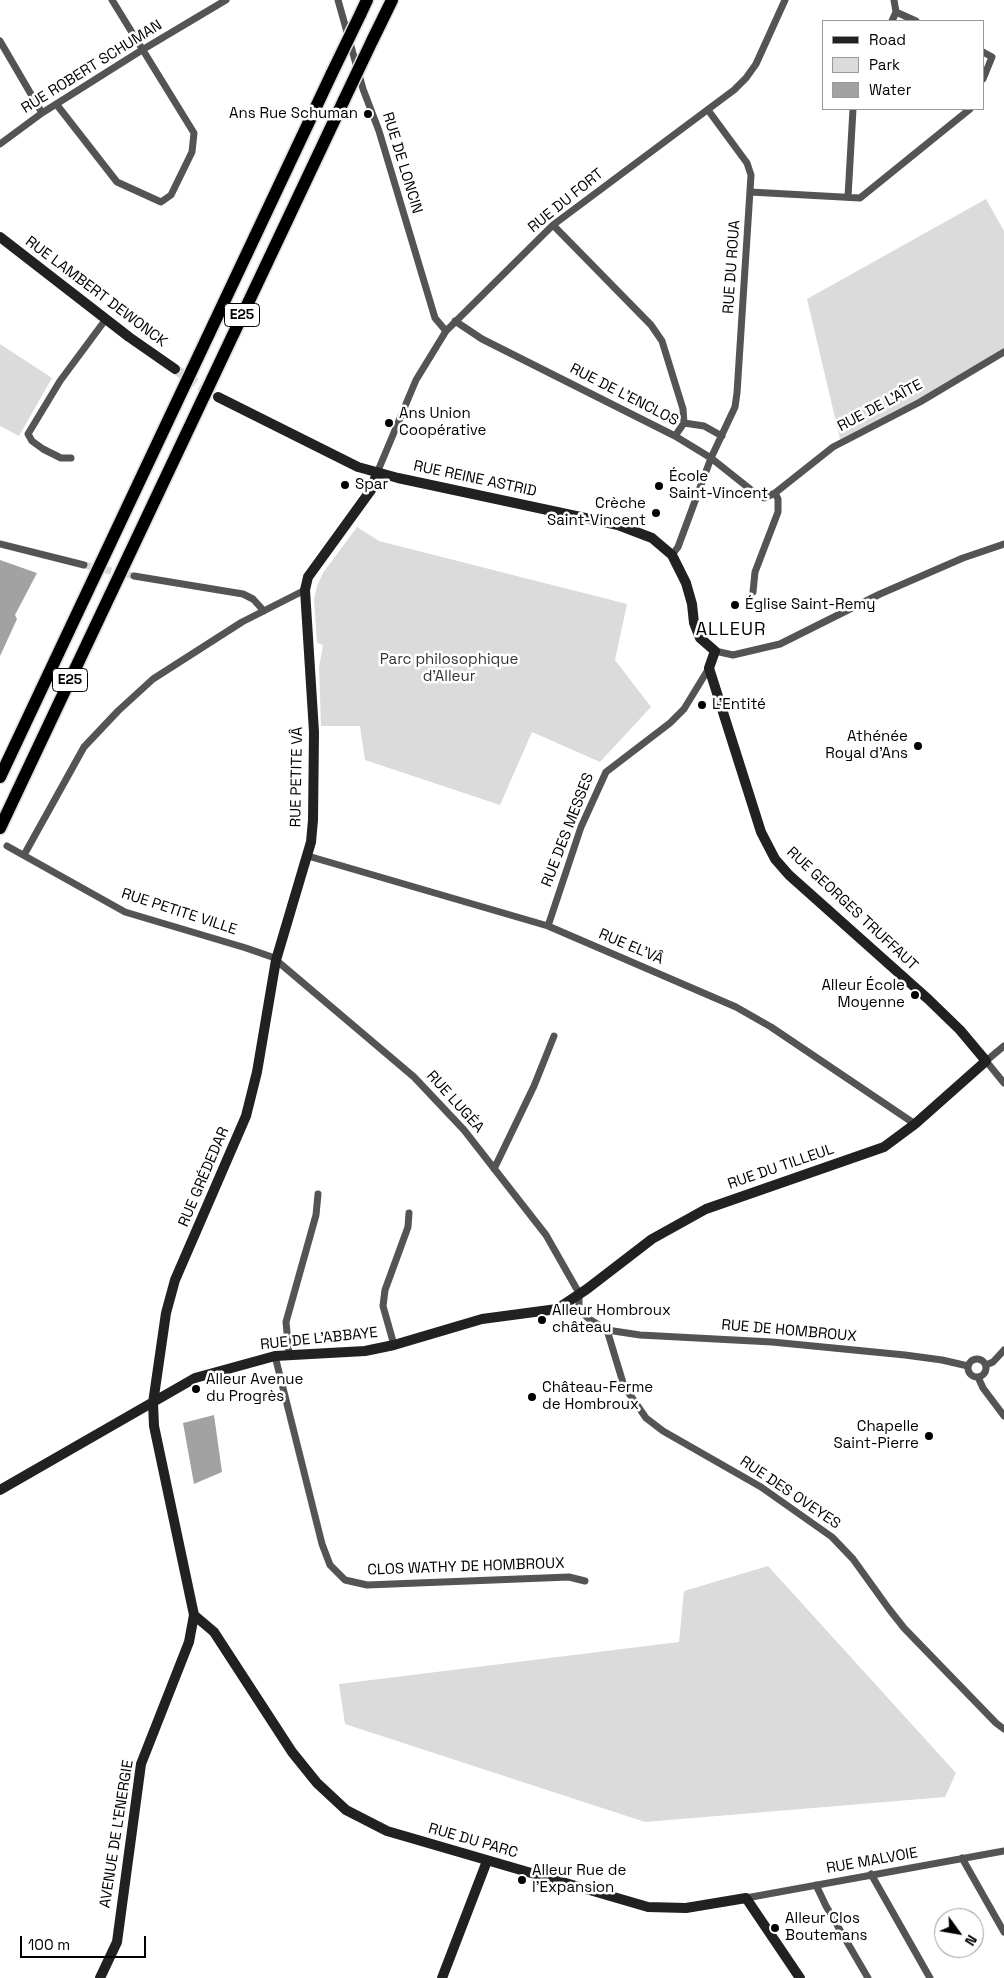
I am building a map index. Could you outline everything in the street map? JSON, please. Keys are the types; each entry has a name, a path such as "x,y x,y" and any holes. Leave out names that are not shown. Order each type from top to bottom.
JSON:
{"highway":[{"name":"E25","path":"0,776 367,0"},
{"name":"E25","path":"0,828 392,0"}],"street":[{"path":"57,105 117,182 161,202 171,195 192,152 194,133 112,0"},
{"name":"RUE ROBERT SCHUMAN","path":"0,144 42,114 142,50 226,0"},
{"name":"RUE DE LONCIN","path":"338,0 363,89 379,131 435,318 446,331"},
{"name":"RUE DU FORT","path":"377,473 416,380 446,331 553,225 734,90 756,64 785,0"},
{"path":"892,20 896,12 894,0"},
{"path":"896,12 914,20"},
{"path":"0,41 42,114"},
{"path":"984,53 992,57 984,77"},
{"name":"RUE DU ROUA","path":"672,556 684,531 711,458 735,408 737,393 751,175 747,163 708,110"},
{"path":"848,197 853,110"},
{"path":"750,192 860,198 969,110"},
{"path":"553,225 651,325 662,341 684,410 684,423 675,436"},
{"name":"RUE LAMBERT DEWONCK","path":"0,238 175,369"},
{"path":"70,458 61,458 43,448 32,441 28,434 37,416 60,381 106,319"},
{"name":"RUE DE L'ENCLOS","path":"455,321 482,340 675,436 711,458 760,497 770,497 775,493"},
{"name":"RUE DE L'AÎTE","path":"775,493 833,447 920,402 1004,352"},
{"path":"24,855 84,747 118,711 153,679 242,622 305,590 308,577 370,490 377,473 358,467 218,397"},
{"path":"684,423 704,426 722,436"},
{"name":"RUE REINE ASTRID","path":"377,473 618,525 652,538 672,556 686,583 692,604 694,623 700,638 715,651"},
{"path":"753,592 755,572 778,512 778,499 775,493"},
{"path":"0,544 84,566"},
{"path":"709,668 715,651 733,655 780,644 880,594 963,558 1004,544"},
{"path":"134,576 243,594 253,599 264,611"},
{"name":"RUE PETITE VÂ","path":"276,960 308,856 313,820 314,732 305,590"},
{"name":"RUE DES MESSES","path":"548,926 581,827 606,772 670,723 684,709 709,668"},
{"name":"RUE GEORGES TRUFFAUT","path":"709,668 761,832 775,860 789,875 928,999 960,1030 986,1061"},
{"name":"RUE PETITE VILLE","path":"7,846 125,912 272,956 276,960"},
{"name":"RUE EL'VÂ","path":"308,856 548,926 736,1006 771,1027 915,1124"},
{"name":"RUE LUGÉA","path":"276,960 414,1077 464,1130 546,1236 579,1293 579,1310 589,1319 607,1330"},
{"name":"RUE GRÉDEDAR","path":"153,1403 166,1313 175,1280 246,1116 257,1072 276,960"},
{"path":"494,1168 534,1086 554,1036"},
{"path":"1004,1046 986,1061 1004,1083"},
{"name":"RUE DU TILLEUL","path":"579,1293 652,1239 706,1209 884,1148 915,1124 986,1061"},
{"path":"289,1354 286,1322 316,1215 318,1194"},
{"path":"394,1344 383,1306 384,1290 408,1227 409,1214"},
{"name":"RUE DE L'ABBAYE","path":"0,1490 195,1378 275,1356 365,1351 482,1319 557,1309 579,1293"},
{"name":"RUE DE HOMBROUX","path":"607,1330 640,1335 772,1342 942,1360 968,1366"},
{"name":"RUE DES OVEYES","path":"607,1330 624,1386 646,1418 663,1431 761,1487 832,1537 853,1559 888,1609 904,1628 1004,1729"},
{"path":"986,1365 993,1362 1004,1350"},
{"name":"CLOS WATHY DE HOMBROUX","path":"275,1356 322,1544 330,1565 345,1580 367,1585 569,1577 585,1581"},
{"path":"976,1359 983,1361 986,1365 984,1374 978,1377 971,1375 968,1366 970,1362 976,1359"},
{"path":"978,1377 983,1388 1004,1416"},
{"name":"AVENUE DE L'ENERGIE","path":"100,1978 117,1942 141,1764 189,1642 194,1615 154,1426 153,1403"},
{"name":"RUE DU PARC","path":"194,1615 214,1632 292,1752 317,1783 346,1810 387,1832 648,1906 686,1908 746,1898"},
{"name":"RUE MALVOIE","path":"746,1898 1004,1851"},
{"path":"962,1858 1004,1932"},
{"path":"442,1978 487,1861"},
{"path":"871,1874 930,1978"},
{"path":"816,1885 826,1906 868,1978"},
{"path":"746,1898 800,1978"}],"green space":[{"path":"986,199 1004,231 1004,351 920,402 840,439 807,299"},
{"path":"0,344 52,378 19,436 0,426"},
{"name":"Parc philosophique d'Alleur","path":"357,527 379,541 627,604 615,660 651,707 600,762 532,732 500,805 365,760 360,726 321,726 319,667 323,645 317,643 314,600 317,586 323,573"},
{"path":"768,1566 956,1773 945,1797 645,1822 345,1724 339,1684 679,1642 684,1591"}],"water":[{"path":"0,560 37,573 15,615 17,619 0,656"},
{"path":"214,1415 222,1472 194,1484 183,1423"}],"tunnel":[{"path":"175,369 213,394"},
{"path":"84,565 134,576"}],"place":[{"name":"Ans Rue Schuman","path":"368,114"},
{"name":"Ans Union Coopérative","path":"389,423"},
{"name":"Spar","path":"345,485"},
{"name":"École Saint-Vincent","path":"659,486"},
{"name":"Crèche Saint-Vincent","path":"656,513"},
{"name":"Église Saint-Remy","path":"735,605"},
{"name":"L'Entité","path":"702,705"},
{"name":"Athénée Royal d’Ans","path":"918,746"},
{"name":"Alleur École Moyenne","path":"915,995"},
{"name":"Alleur Hombroux château","path":"542,1320"},
{"name":"Alleur Avenue du Progrès","path":"196,1389"},
{"name":"Château-Ferme de Hombroux","path":"532,1397"},
{"name":"Chapelle Saint-Pierre","path":"929,1436"},
{"name":"Alleur Rue de l'Expansion","path":"522,1880"},
{"name":"Alleur Clos Boutemans","path":"775,1928"}],"district":[{"name":"ALLEUR","path":"731,630"}]}
